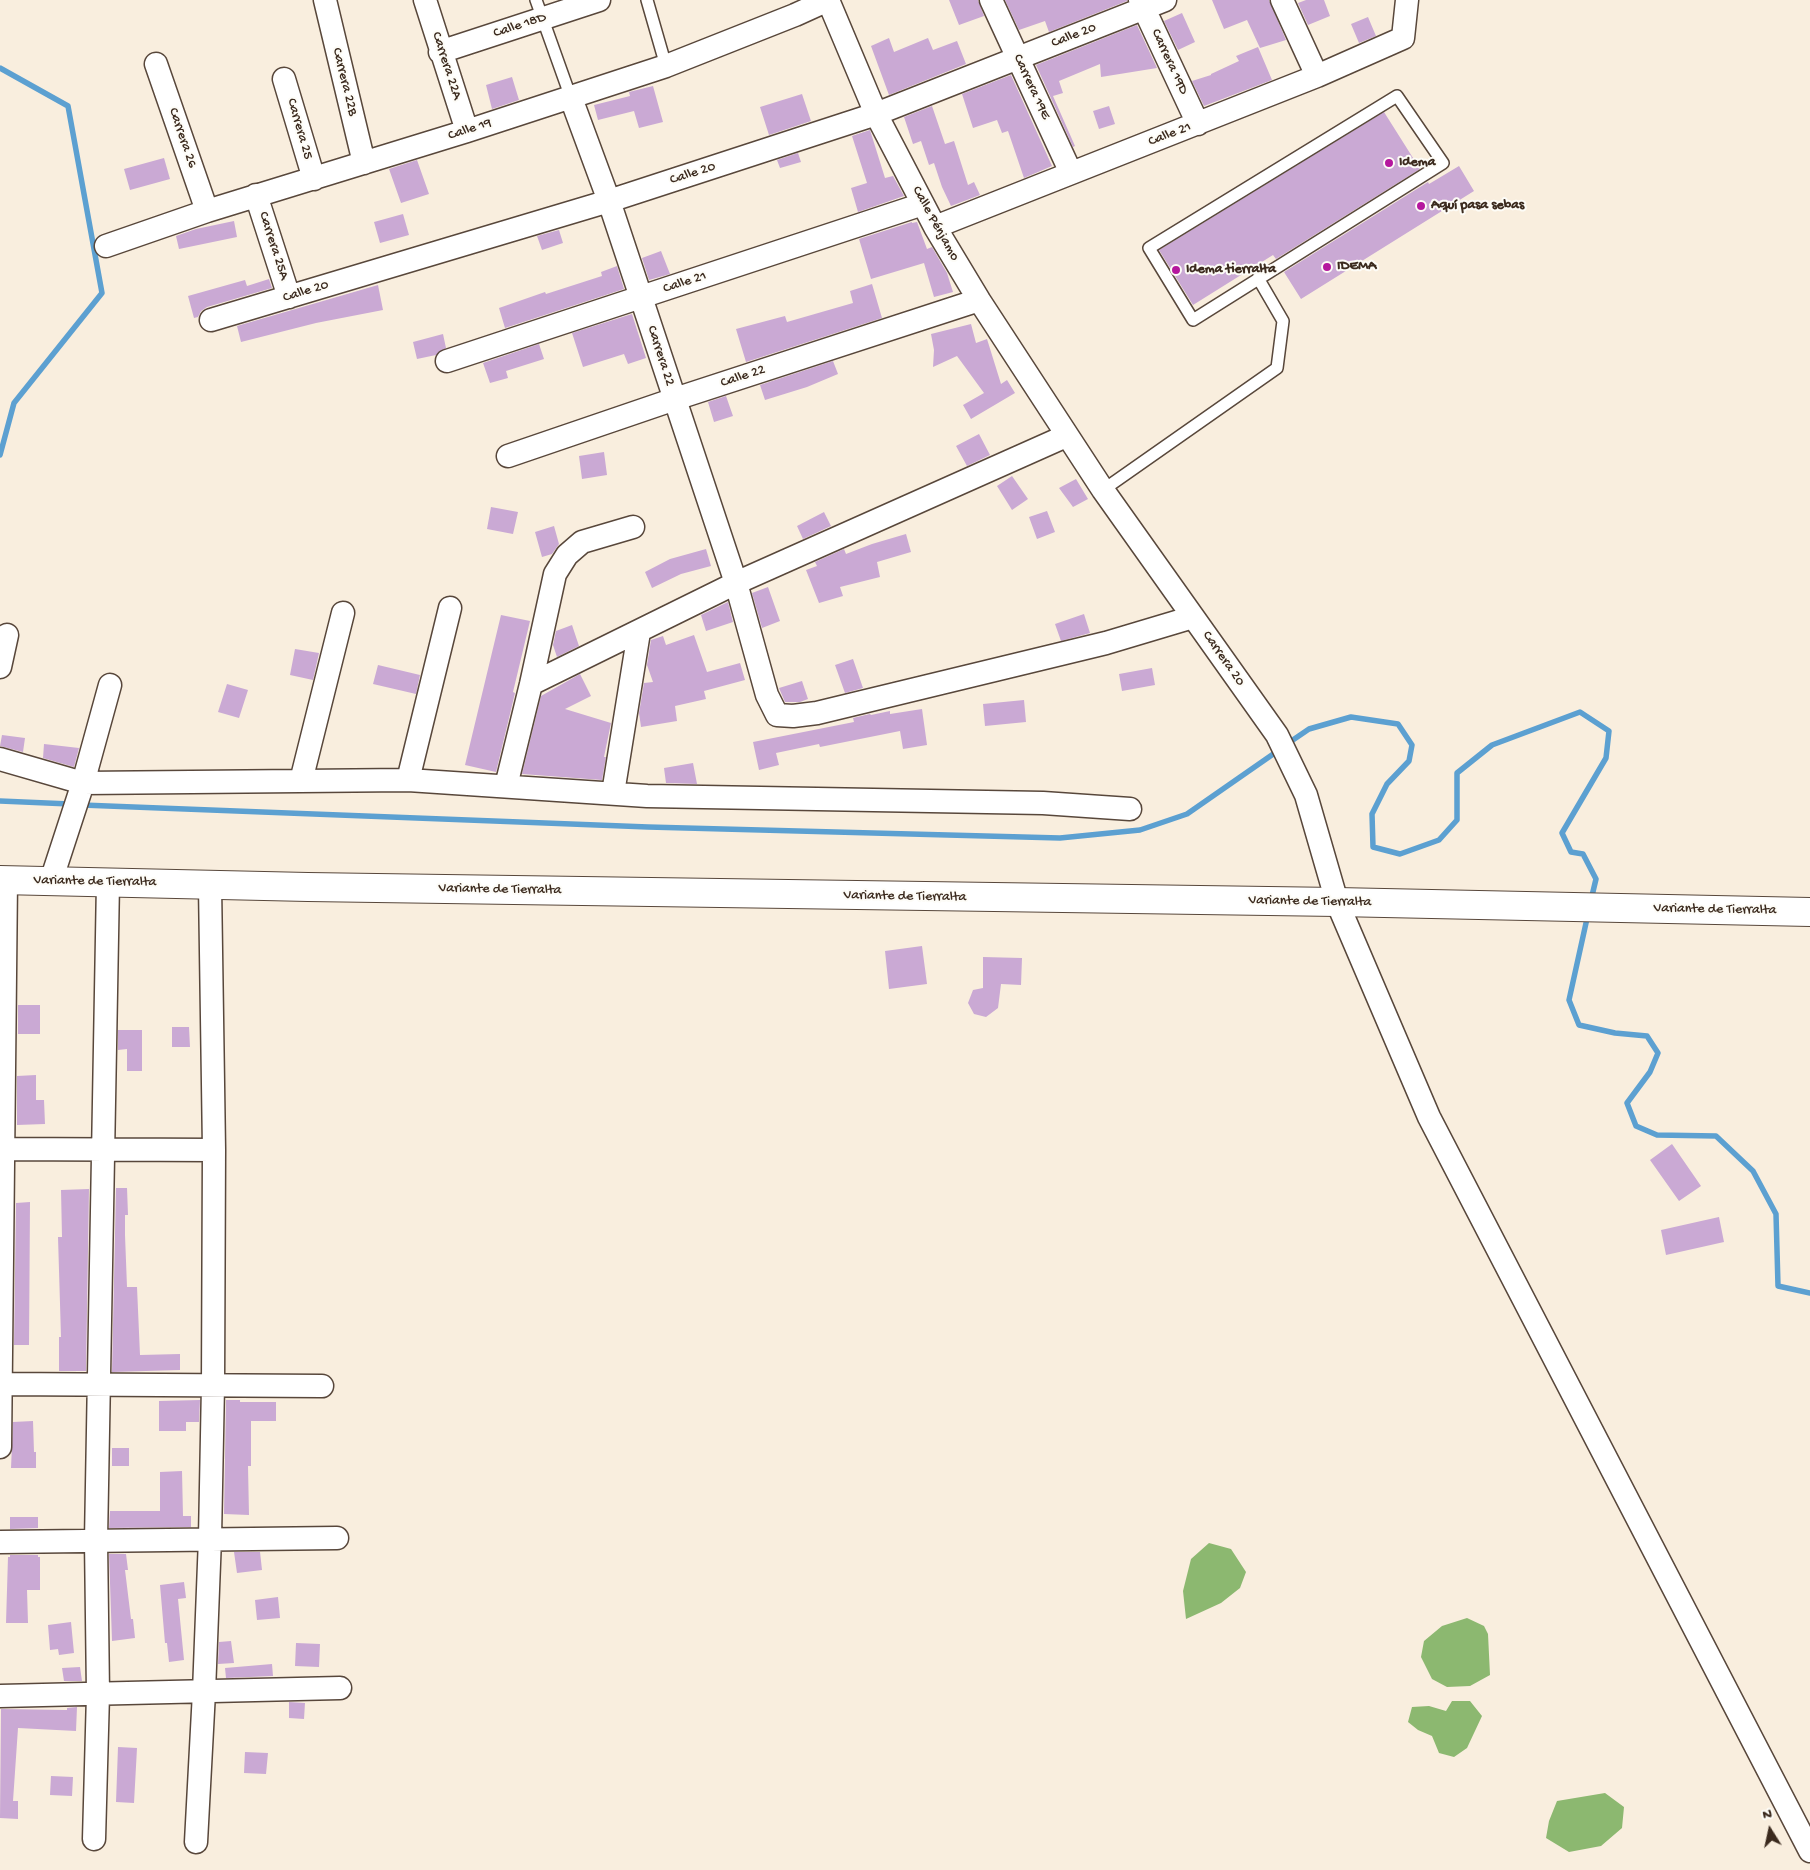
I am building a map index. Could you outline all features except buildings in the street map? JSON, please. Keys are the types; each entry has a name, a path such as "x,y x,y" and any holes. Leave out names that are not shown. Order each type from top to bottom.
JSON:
{"main road":[{"name":"Variante de Tierralta","path":"3,880 210,885 1338,902 1810,912"}],"street":[{"name":"Carrera 22B","path":"324,0 364,163"},
{"name":"Carrera 22A","path":"425,0 440,52 467,131"},
{"name":"Calle 18D","path":"440,52 539,9 599,0"},
{"name":"Calle 19","path":"106,246 256,195 314,179 467,131 666,66 828,0"},
{"name":"Calle Pénjamo","path":"828,0 876,114 935,227 1066,436"},
{"name":"Carrera 19E","path":"991,0 1071,174"},
{"name":"Calle 20","path":"211,320 609,201 876,114 1018,58 1142,4 1165,0"},
{"path":"1282,0 1317,76"},
{"name":"Calle 21","path":"935,227 1317,76 1402,38 1407,0"},
{"name":"Carrera 19D","path":"1142,4 1198,124"},
{"name":"Carrera 26","path":"156,64 207,211"},
{"name":"Carrera 25","path":"284,79 314,179"},
{"name":"Carrera 22","path":"571,98 609,201 736,583 767,695 777,715 794,716 827,711 1106,643 1193,617"},
{"name":"Carrera 25A","path":"256,195 289,297"},
{"name":"Calle 21","path":"447,361 923,204"},
{"name":"Calle 22","path":"508,456 675,399 979,300"},
{"path":"531,684 736,583 1066,436"},
{"name":"Carrera 20","path":"1066,436 1102,490 1277,735 1306,795 1338,902 1429,1117 1810,1851"},
{"path":"506,786 555,574 567,555 582,542 633,528"},
{"path":"408,780 450,608"},
{"path":"301,781 343,613"},
{"path":"613,793 638,632"},
{"path":"0,667 7,635"},
{"path":"51,881 83,783 110,685"},
{"path":"0,760 83,783 408,780 657,796 1044,803 1130,809"},
{"path":"0,1447 3,880"},
{"path":"94,1839 98,1694 96,1540 108,882"},
{"path":"196,1842 210,1538 213,1385 214,1150 210,885"},
{"path":"2,1149 214,1150"},
{"path":"0,1384 322,1386"},
{"path":"0,1542 210,1538 337,1538"},
{"path":"0,1696 340,1688"}],"lane":[{"path":"647,0 666,66"},
{"name":"Carrera 22","path":"539,9 571,98"},
{"path":"1397,96 1442,164 1258,278 1193,320 1149,248 1397,96"},
{"path":"1102,490 1277,368 1283,321 1258,278"}],"green space":[{"path":"1209,1543 1231,1549 1246,1572 1240,1588 1221,1603 1186,1619 1183,1591 1191,1559"},
{"path":"1467,1618 1484,1626 1488,1634 1490,1675 1470,1686 1447,1687 1432,1679 1421,1657 1424,1641 1442,1626"},
{"path":"1452,1701 1470,1701 1482,1716 1467,1748 1454,1757 1439,1753 1432,1736 1418,1730 1408,1722 1412,1707 1429,1706 1446,1711"},
{"path":"1605,1793 1624,1807 1622,1828 1601,1846 1569,1852 1546,1838 1549,1821 1557,1801"}],"waterway":[{"path":"0,68 68,106 102,293 14,403 0,455"},
{"path":"1287,744 1309,729 1351,717 1398,724 1412,745 1409,761 1387,784 1372,814 1373,847 1400,854 1439,840 1457,820 1457,773 1492,745 1580,712 1609,731 1606,758 1562,833 1571,852 1583,854 1596,879 1591,900"},
{"path":"82,805 648,827 1060,838 1140,830 1187,814 1279,750"},
{"path":"0,801 70,804"},
{"path":"1588,914 1569,1000 1579,1025 1615,1033 1647,1036 1658,1053 1650,1072 1627,1103 1636,1126 1657,1135 1716,1136 1753,1171 1776,1214 1778,1286 1810,1293"}],"place":[{"name":"Idema","path":"1389,163"},
{"name":"Aquí pasa sebas","path":"1421,206"},
{"name":"IDEMA","path":"1327,267"},
{"name":"Idema tierralta","path":"1176,270"}]}
